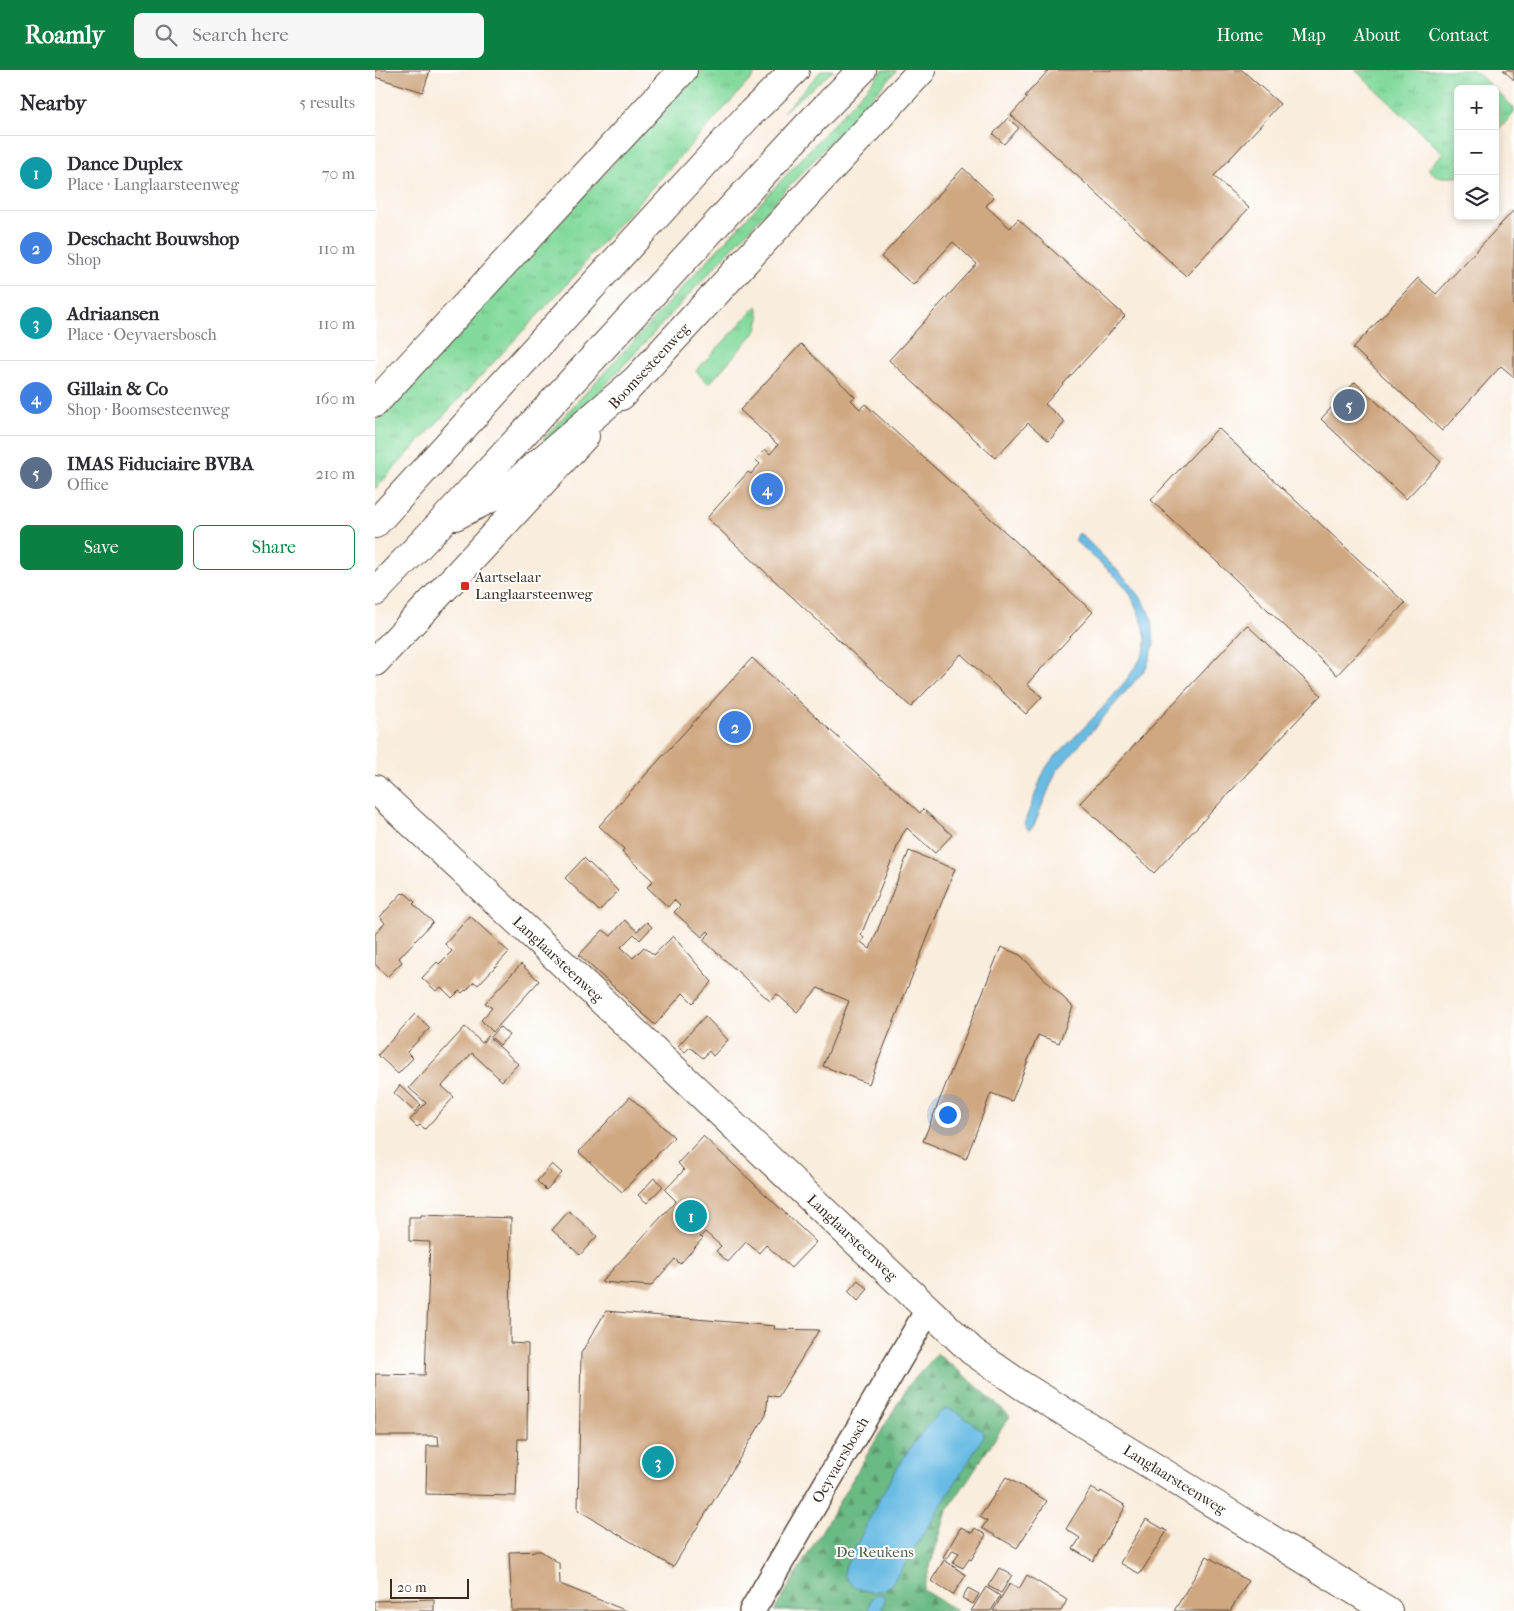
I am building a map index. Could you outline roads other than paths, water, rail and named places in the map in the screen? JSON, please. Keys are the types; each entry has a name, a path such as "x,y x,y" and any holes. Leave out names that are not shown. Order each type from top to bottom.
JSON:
{"main road":[{"path":"375,403 683,70"},
{"path":"375,524 748,116 795,70"},
{"path":"375,592 809,124 862,70"},
{"name":"Boomsesteenweg","path":"375,662 922,70"},
{"path":"441,523 507,490 637,379"},
{"name":"Langlaarsteenweg","path":"375,789 543,944 972,1350 996,1369 1388,1611"}],"street":[{"name":"Oeyvaersbosch","path":"752,1611 928,1310"}],"water":[{"path":"1078,534 1081,534 1129,582 1144,602 1152,620 1154,644 1147,667 1056,772 1033,827 1029,830 1024,824 1044,771 1050,762 1122,686 1143,653 1146,641 1143,624 1130,594 1113,574 1075,541"},
{"path":"946,1408 955,1411 983,1431 984,1436 902,1569 890,1585 881,1591 875,1592 857,1588 844,1575 845,1568 890,1479 924,1430"},
{"path":"879,1594 884,1595 885,1598 882,1611 868,1611 872,1598"}],"place":[{"name":"IMAS Fiduciaire BVBA","path":"1349,405"},
{"name":"Gillain & Co","path":"767,489"},
{"name":"Aartselaar Langlaarsteenweg","path":"465,586"},
{"name":"Deschacht Bouwshop","path":"735,727"},
{"name":"Dance Duplex","path":"691,1216"},
{"name":"Adriaansen","path":"658,1462"}],"park label":[{"name":"De Reukens","path":"875,1552"}]}
